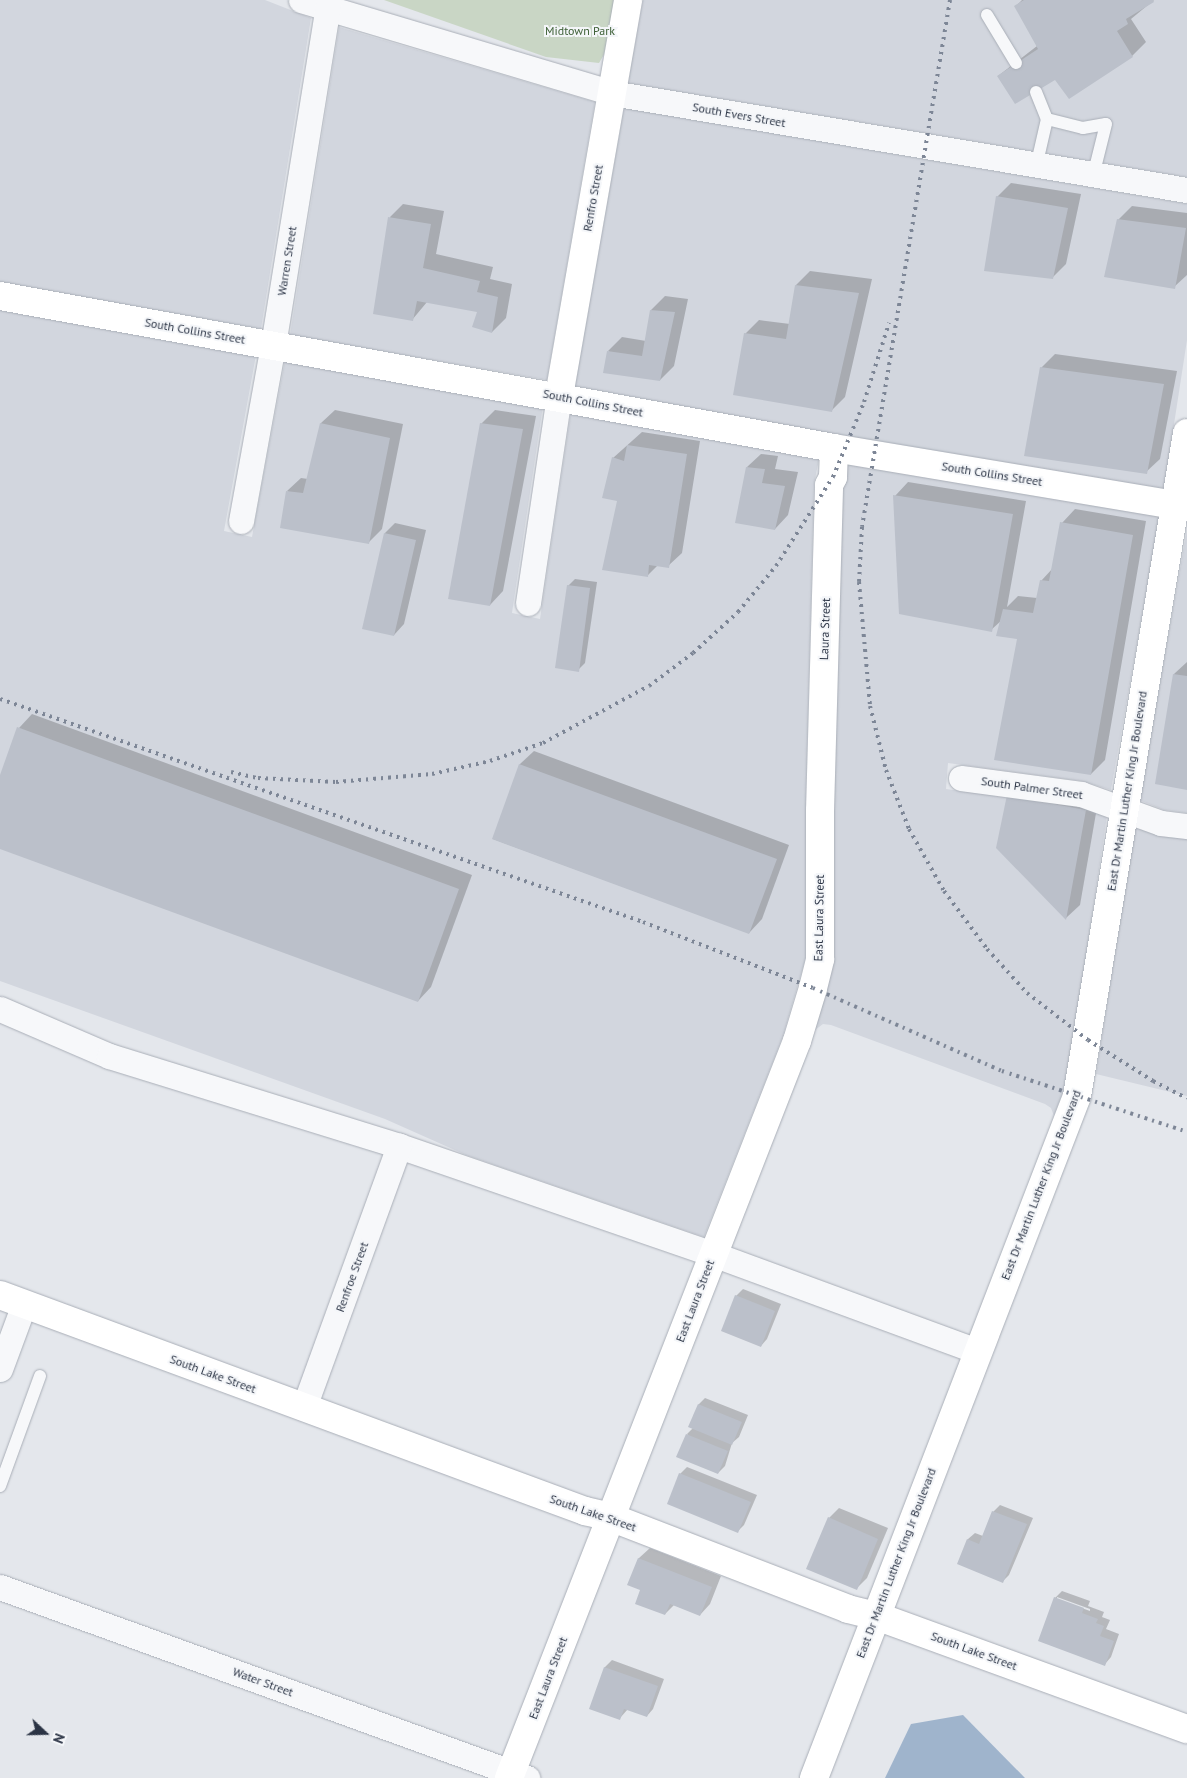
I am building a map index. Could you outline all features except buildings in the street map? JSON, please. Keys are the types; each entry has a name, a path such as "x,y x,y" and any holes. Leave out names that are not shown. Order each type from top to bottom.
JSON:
{"street":[{"name":"South Evers Street","path":"300,0 328,5 612,93 1036,167 1187,190"},
{"name":"Renfro Street","path":"559,396 628,0"},
{"name":"Warren Street","path":"240,521 273,345 328,5"},
{"name":"South Collins Street","path":"0,296 559,396 834,448 1182,506"},
{"path":"528,603 559,396"},
{"name":"East Dr Martin Luther King Jr Boulevard","path":"814,1778 977,1351 1077,1096 1123,807 1182,506 1187,433"},
{"name":"Laura Street","path":"820,811 829,485 833,477 834,448"},
{"name":"South Palmer Street","path":"962,778 1081,794 1123,807 1161,823 1187,826"},
{"name":"East Laura Street","path":"516,1776 610,1517 797,1041 820,959 820,811"},
{"path":"0,1009 109,1056 399,1146 713,1254 977,1351"},
{"name":"Renfroe Street","path":"304,1407 399,1146"},
{"path":"0,1369 12,1299"},
{"name":"South Lake Street","path":"12,1299 585,1511 610,1517 848,1609 876,1616 1187,1729"},
{"name":"Water Street","path":"0,1587 516,1776"}],"lane":[{"path":"987,15 1016,64"},
{"path":"1036,92 1047,119 1036,167"},
{"path":"1047,119 1083,128 1106,124 1093,176"},
{"path":"0,1486 40,1376"}],"shaded area":[{"path":"0,0 265,0 311,18 261,329 0,283"},
{"path":"643,0 1187,0 1187,177 628,83"},
{"path":"339,27 595,102 547,380 290,335"},
{"path":"624,108 1187,204 1187,340 1164,489 834,435 575,386"},
{"path":"0,310 256,355 224,531 252,537 285,360 543,406 512,613 540,619 571,411 819,459 814,484 806,797 806,957 783,1036 704,1237 466,1155 385,1119 0,981"},
{"path":"848,463 1160,515 1111,790 1082,781 948,763 946,789 1079,807 1107,816 1074,1037 1063,1092 1054,1116 1051,1108 1045,1104 831,1025 823,1024 815,1030 834,960 834,812 843,489"},
{"path":"1187,530 1187,813 1164,810 1139,800"},
{"path":"1135,826 1160,835 1187,839 1187,1096 1096,1074"}],"green space":[{"name":"Midtown Park","path":"384,0 617,0 609,46 599,63 546,57"}],"water":[{"path":"963,1715 1025,1778 885,1778 911,1724"}],"railway":[{"path":"950,0 862,527 859,582 870,706 886,770 909,829 944,891 987,949 1027,993 1088,1040 1153,1081 1187,1098"},
{"path":"231,772 258,778 336,782 432,774 490,761 543,743 649,686 693,653 738,612 776,566 833,477 864,402 889,323"},
{"path":"0,699 643,922 813,988 1002,1071 1187,1132"}]}
